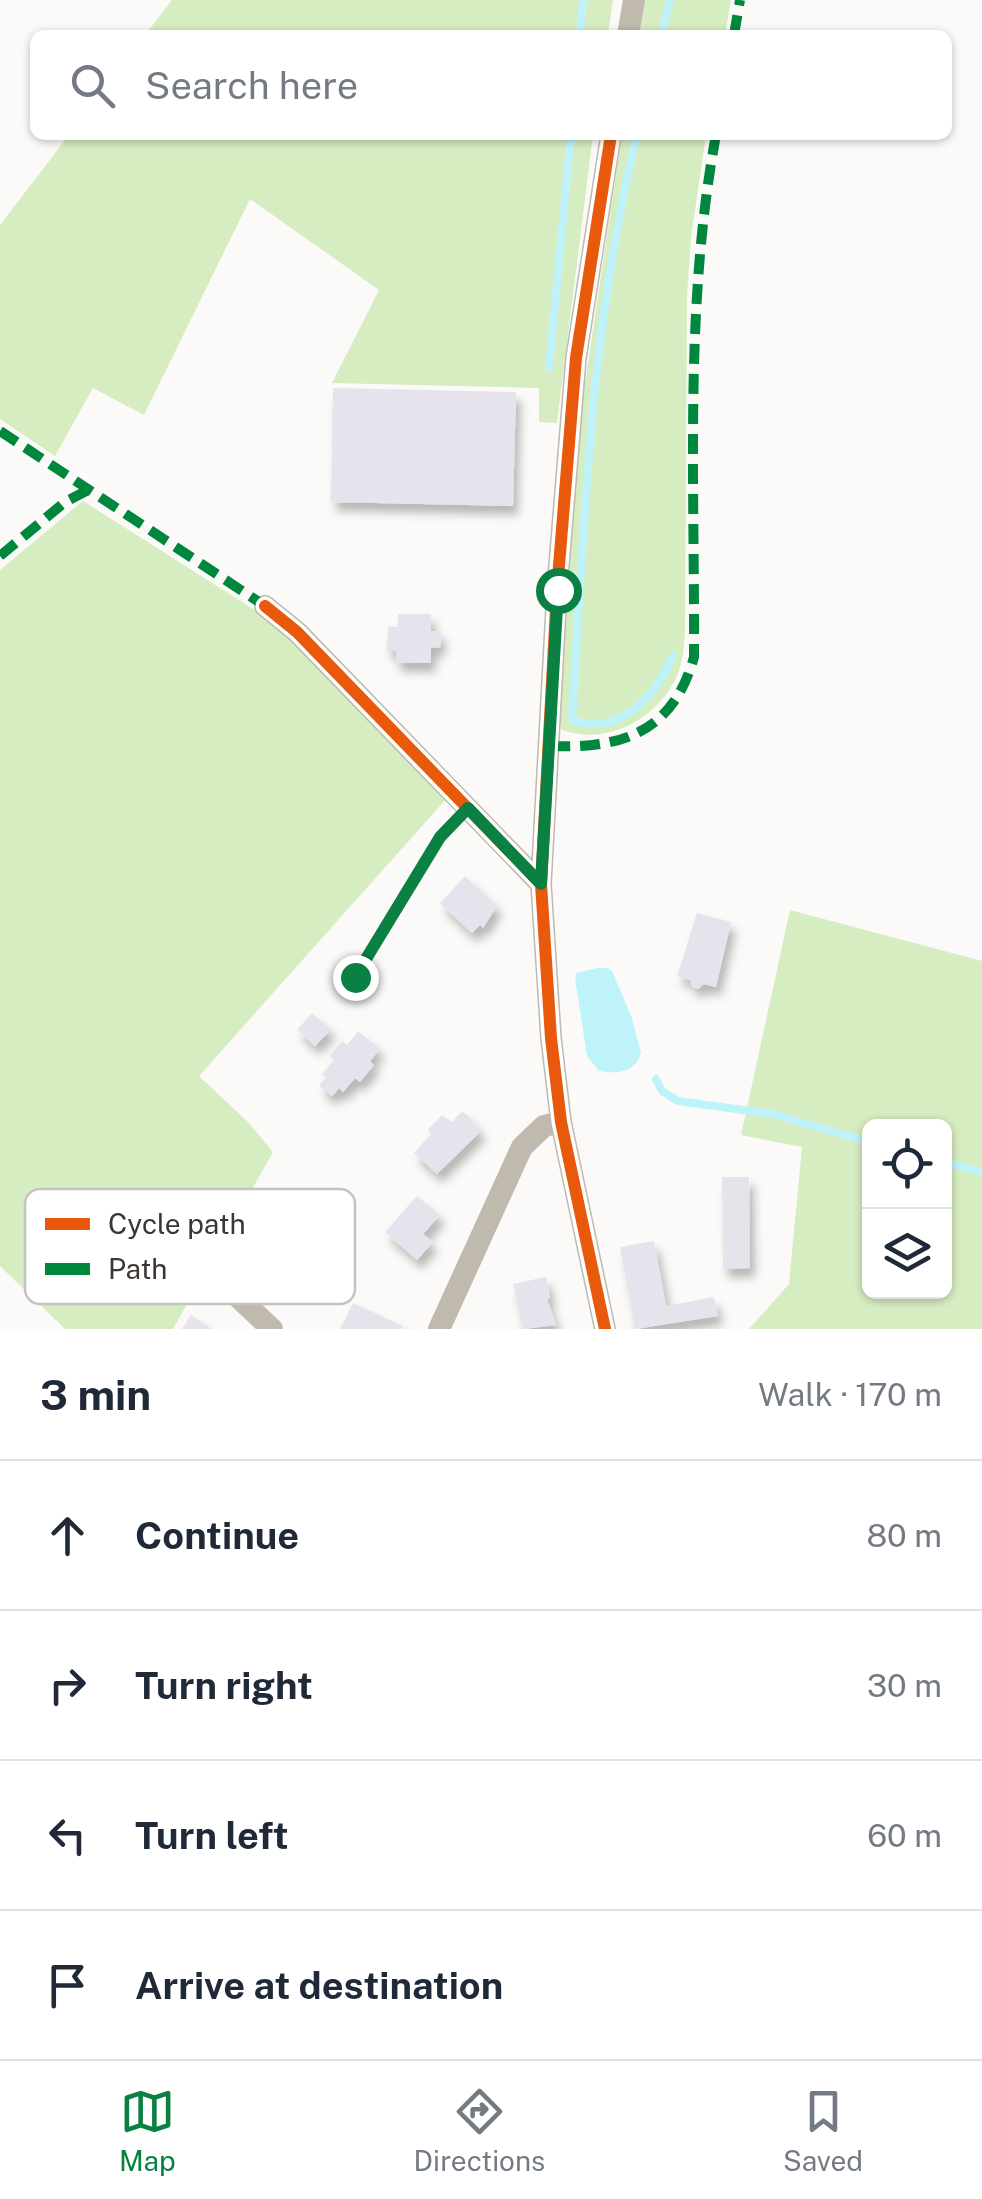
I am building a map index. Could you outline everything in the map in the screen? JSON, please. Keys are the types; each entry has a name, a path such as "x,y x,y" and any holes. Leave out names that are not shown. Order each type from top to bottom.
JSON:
{"street":[{"path":"629,30 634,0"},
{"path":"606,1329 561,1122 541,884 576,358 609,140"},
{"path":"265,606 297,632 541,884"},
{"path":"438,1329 522,1146 544,1126 561,1122"},
{"path":"245,1304 272,1329"}],"lane":[{"path":"355,977 440,837 468,808"}],"green space":[{"path":"172,0 613,0 609,30 149,30"},
{"path":"645,0 731,0 726,30 640,30"},
{"path":"65,140 592,140 557,423 539,422 539,388 332,383 379,290 250,199 144,415 93,388 55,456 0,419 0,225"},
{"path":"621,140 705,140 687,296 683,655 667,693 656,706 628,726 596,735 562,730 559,719 581,410"},
{"path":"83,501 288,631 448,797 199,1076 249,1123 273,1152 252,1189 25,1189 25,1290 0,1266 0,570"},
{"path":"790,910 982,961 982,1329 749,1329 789,1284 802,1147 741,1135"},
{"path":"39,1304 187,1304 173,1329 65,1329"}],"water":[{"path":"597,968 612,971 632,1018 641,1053 634,1065 624,1071 599,1071 587,1056 575,978 577,973"}],"building":[{"path":"333,388 516,392 513,506 331,502"},
{"path":"398,614 431,614 431,631 441,631 440,648 431,647 431,663 396,663 396,651 387,651 388,626 398,627"},
{"path":"465,876 497,906 483,928 480,925 472,933 440,903"},
{"path":"697,913 731,922 716,987 704,984 698,989 692,987 690,980 677,976"},
{"path":"312,1013 331,1029 315,1046 297,1030"},
{"path":"358,1031 380,1049 370,1061 374,1065 360,1082 355,1078 343,1092 339,1088 332,1096 319,1086 326,1077 322,1074 334,1060 329,1056 342,1041 347,1045"},
{"path":"461,1112 481,1131 437,1174 414,1153 442,1115 452,1122"},
{"path":"722,1177 749,1177 750,1268 723,1269"},
{"path":"417,1196 440,1215 423,1234 433,1242 417,1260 385,1232"},
{"path":"654,1241 666,1306 714,1297 718,1316 635,1329 620,1247"},
{"path":"546,1277 550,1298 547,1299 556,1325 523,1329 513,1284"},
{"path":"352,1304 403,1326 401,1329 340,1329"},
{"path":"191,1315 212,1329 182,1329"}],"waterway":[{"path":"580,30 583,0"},
{"path":"662,30 670,0"},
{"path":"549,367 571,140"},
{"path":"636,140 621,207 599,353 585,500 572,720 606,722 634,709 657,685 673,656"},
{"path":"656,1079 662,1091 678,1101 772,1114 862,1140"},
{"path":"952,1164 982,1172"}],"marked path":[{"path":"735,30 740,0"},
{"path":"550,746 600,744 641,731 673,703 694,657 695,330 699,264 715,140"},
{"path":"0,431 265,606"},
{"path":"0,556 65,502 88,490"}],"cycle path":[{"path":"605,1329 561,1122 541,884 557,590 576,358 610,140"},
{"path":"265,606 297,632 541,884"}],"route":[{"path":"355,977 440,837 468,808 541,884 558,590"}]}
